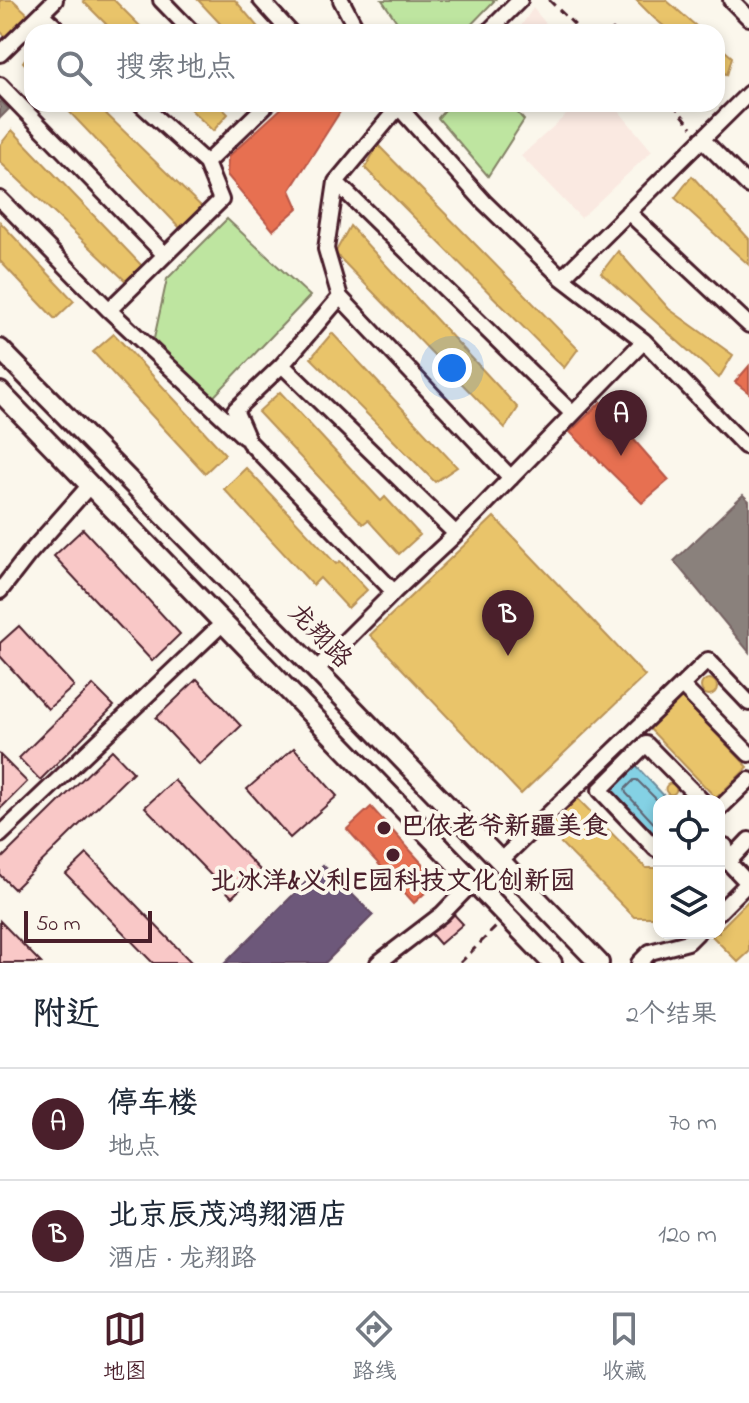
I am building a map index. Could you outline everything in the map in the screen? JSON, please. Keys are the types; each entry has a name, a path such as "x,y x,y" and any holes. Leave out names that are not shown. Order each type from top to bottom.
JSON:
{"street":[{"path":"31,24 55,0"},
{"path":"161,0 184,24"},
{"path":"261,0 283,24"},
{"path":"341,0 349,24"},
{"path":"496,24 520,0"},
{"path":"731,0 749,18"},
{"path":"41,14 52,24"},
{"path":"0,54 24,31"},
{"path":"0,85 24,110"},
{"path":"562,278 749,93"},
{"path":"26,112 165,255"},
{"path":"109,310 221,200 206,163 150,112"},
{"path":"206,163 256,112"},
{"path":"402,112 336,182 326,249 340,297 511,478"},
{"path":"411,112 484,202 562,278 644,341 748,448"},
{"path":"702,139 749,186"},
{"path":"336,182 573,414"},
{"path":"0,199 109,310 249,442 394,592"},
{"path":"628,212 749,325"},
{"path":"249,442 235,410 282,365 340,297"},
{"path":"316,670 456,534 644,341"},
{"name":"龙翔路","path":"0,349 599,963"},
{"path":"282,365 456,534"},
{"path":"0,392 552,963"},
{"path":"0,591 90,485"},
{"path":"0,835 223,623"},
{"path":"500,861 708,660 749,703"},
{"path":"682,686 749,754"},
{"path":"653,846 600,790 646,744 696,795"},
{"path":"725,803 749,780"},
{"path":"576,787 583,794 592,790"},
{"path":"725,852 749,840"},
{"path":"725,854 748,883 725,906"},
{"path":"378,963 442,914 473,882"},
{"path":"639,963 650,952 691,939"}],"path":[{"path":"549,0 574,24"},
{"path":"680,112 702,139"},
{"path":"460,963 507,916"}],"shaded area":[{"path":"533,8 546,24 522,24"},
{"path":"563,112 620,112 652,151 581,218 521,156 566,115"}],"green space":[{"path":"382,0 495,0 472,24 398,24"},
{"path":"443,112 517,112 524,120 488,176 438,118"},
{"path":"227,219 310,296 202,409 150,357 167,279"}],"water":[{"path":"636,766 663,795 653,795 653,833 612,790"}],"building: 住宅":[{"path":"0,0 13,0 31,17 9,40 0,31"},
{"path":"114,0 138,24 106,24 83,1"},
{"path":"198,0 235,0 255,24 220,24"},
{"path":"636,0 666,0 694,24 661,24"},
{"path":"725,51 732,57 727,75 725,73"},
{"path":"70,112 104,112 204,209 183,231"},
{"path":"193,112 226,112 228,114 213,131"},
{"path":"12,130 144,268 131,286 0,162 0,145"},
{"path":"378,145 578,349 564,368 365,168"},
{"path":"692,176 749,239 749,265 675,198"},
{"path":"0,222 74,301 55,319 0,261"},
{"path":"350,226 518,408 505,428 335,253"},
{"path":"618,251 669,309 733,355 719,378 601,273"},
{"path":"332,333 457,467 435,482 311,358"},
{"path":"114,334 225,454 205,473 93,352"},
{"path":"280,392 381,501 385,497 420,535 399,554 368,520 363,524 258,412"},
{"path":"246,468 336,564 340,561 367,590 348,608 320,578 313,585 224,489"},
{"path":"494,517 645,676 521,794 370,635"},
{"path":"709,679 715,681 715,693 709,695 703,693 701,687 703,681"},
{"path":"680,696 748,767 719,795 713,795 648,727"},
{"path":"667,785 675,785 675,793 667,793"},
{"path":"576,797 646,868 653,868 653,917 634,917 545,827"},
{"path":"749,900 749,952 738,962 715,939 725,939 725,924"}],"building: 商业":[{"path":"277,112 340,112 290,190 298,208 273,230 227,175 228,157"},
{"path":"749,366 749,393 735,382"},
{"path":"601,402 669,480 642,503 570,432"},
{"name":"北冰洋&义利E园科技文化创新园","path":"371,807 438,881 414,903 347,829"}],"building: 办公":[{"name":"北冰洋&义利E园科技文化创新园","path":"323,865 373,915 325,963 225,963"}],"building: 工业":[{"path":"0,100 9,109 0,118"},
{"path":"743,495 749,501 749,652 674,561"}],"building: 其他":[{"path":"83,529 180,634 152,661 54,556"},
{"path":"19,626 74,686 48,709 0,656 0,643"},
{"path":"197,679 241,726 200,765 156,718"},
{"path":"93,685 114,706 40,780 19,758"},
{"path":"294,748 337,796 290,838 247,789"},
{"path":"112,750 133,772 14,889 0,875 0,860"},
{"path":"0,755 27,782 0,809"},
{"path":"174,780 260,870 232,897 145,807"},
{"path":"87,854 192,963 153,963 66,874"},
{"path":"448,908 463,924 440,944 426,928"},
{"path":"0,921 41,963 0,963"}],"place":[{"name":"停车楼","path":"621,456"},
{"name":"北京辰茂鸿翔酒店","path":"508,656"},
{"name":"巴依老爷新疆美食","path":"384,828"},
{"name":"北冰洋&义利E园科技文化创新园","path":"393,855"}]}
